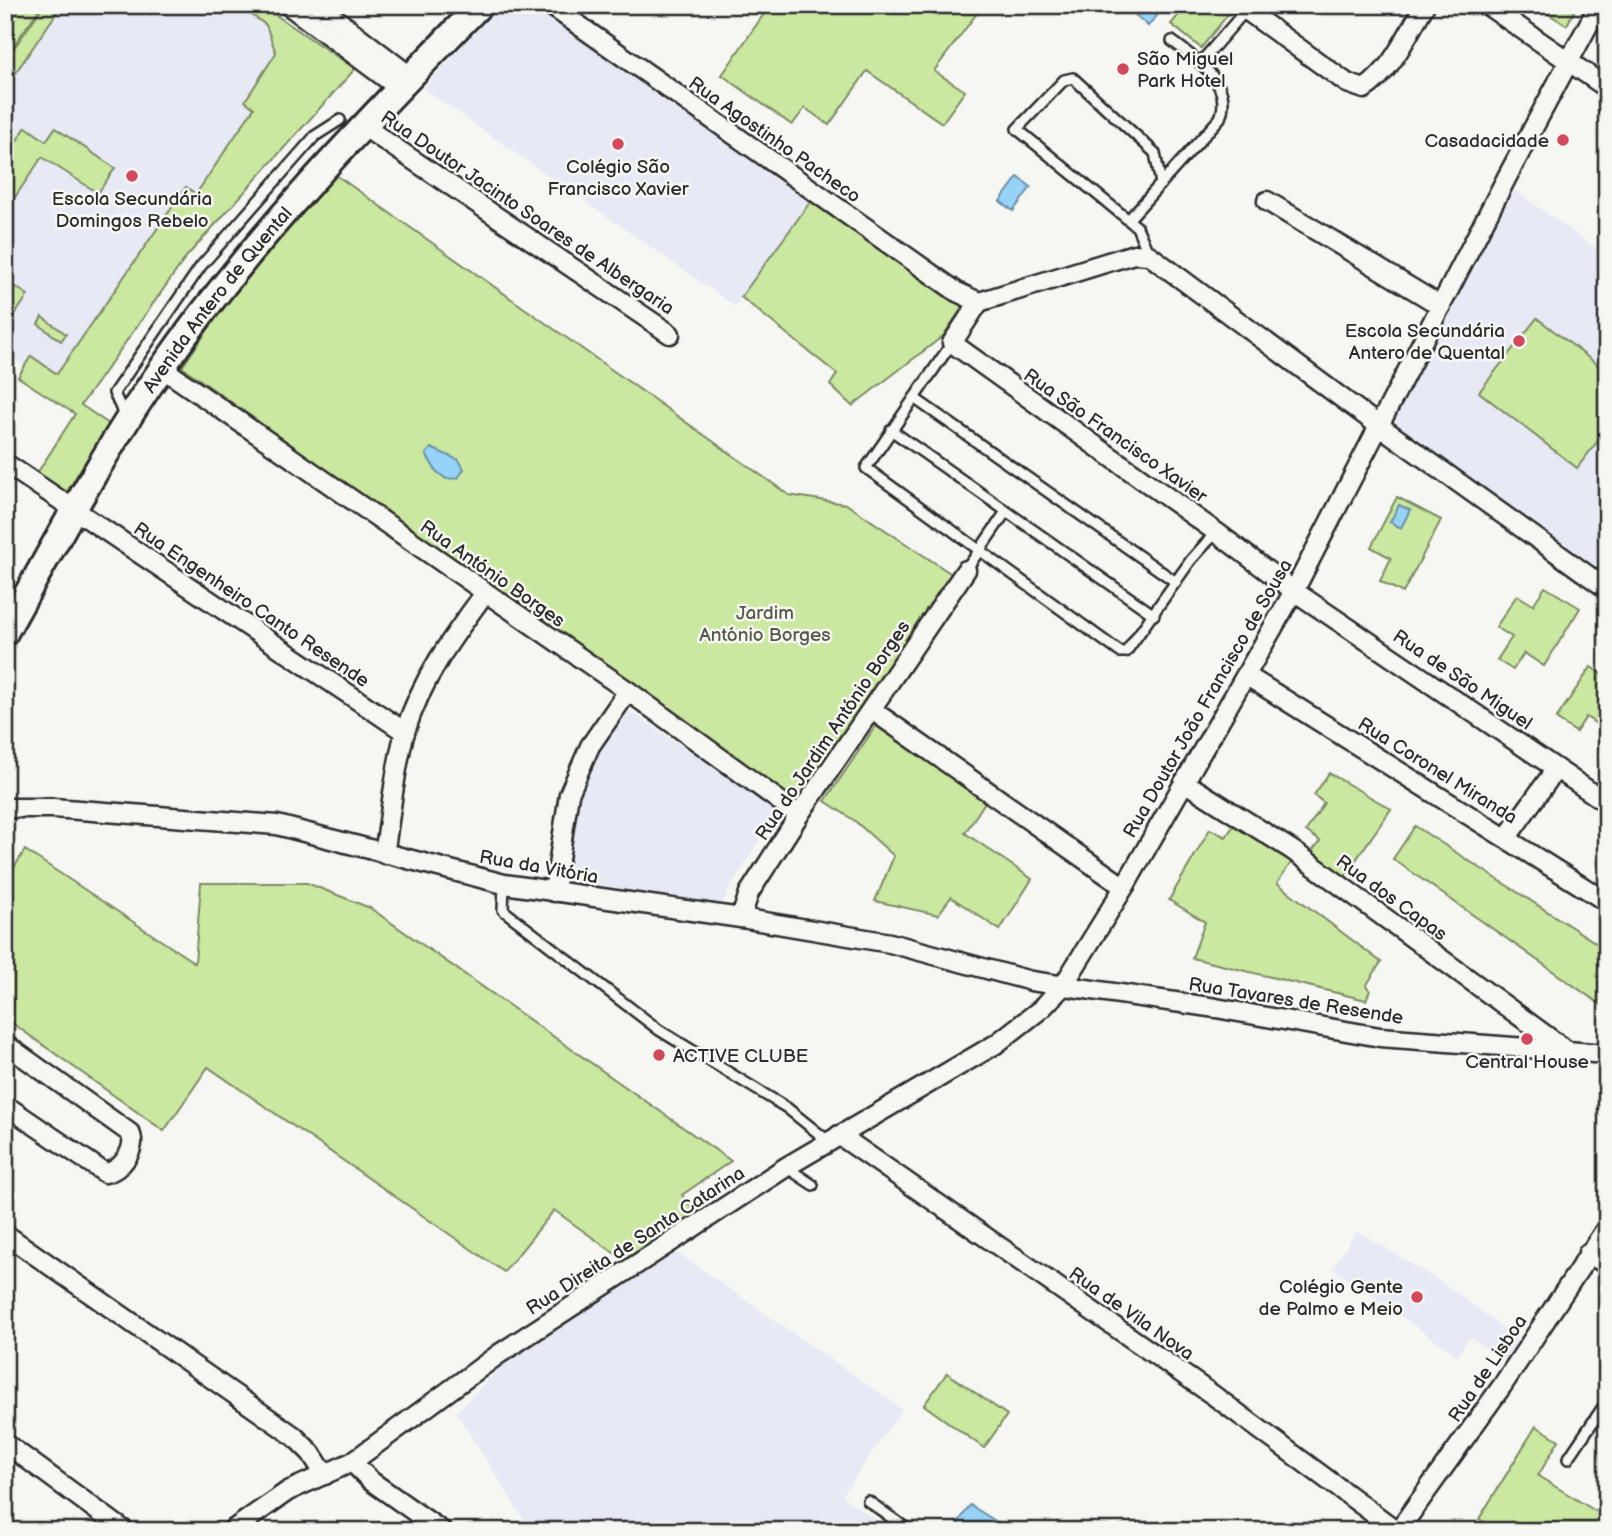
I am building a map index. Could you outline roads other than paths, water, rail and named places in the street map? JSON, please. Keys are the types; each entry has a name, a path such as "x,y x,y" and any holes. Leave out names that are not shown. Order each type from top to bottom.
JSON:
{"main road":[{"name":"Avenida Antero de Quental","path":"5,634 127,421 162,368 351,123 405,82 480,5"}],"street":[{"path":"288,5 405,82"},
{"path":"318,5 405,82"},
{"name":"Rua Agostinho Pacheco","path":"550,5 957,292 979,302"},
{"path":"1242,8 1347,83 1364,89 1375,82 1425,5"},
{"path":"1487,5 1572,57"},
{"path":"1506,5 1607,88"},
{"name":"Rua Doutor João Francisco de Sousa","path":"1063,986 1126,884 1294,591 1599,5"},
{"name":"Rua Doutor Jacinto Soares de Albergaria","path":"351,123 670,334"},
{"path":"1267,201 1441,306"},
{"path":"952,343 979,302 1134,254 1149,255 1607,589"},
{"name":"Rua São Francisco Xavier","path":"952,343 1294,591"},
{"name":"Rua António Borges","path":"162,368 628,691 799,815"},
{"name":"Rua Engenheiro Canto Resende","path":"5,463 405,732"},
{"name":"Rua do Jardim António Borges","path":"741,918 750,893 799,815 966,570"},
{"name":"Rua de São Miguel","path":"1294,591 1607,803"},
{"path":"384,854 405,732 426,683 453,636 485,593"},
{"name":"Rua Coronel Miranda","path":"1247,676 1607,902"},
{"path":"554,892 569,794 590,746 628,691"},
{"path":"879,715 1117,882 1126,884"},
{"path":"1507,837 1556,768"},
{"name":"Rua dos Capas","path":"1184,782 1292,850 1570,1053"},
{"name":"Rua da Vitória","path":"5,808 53,808 277,825 504,884 741,918 890,943 1031,981 1063,986"},
{"name":"Rua Tavares de Resende","path":"1063,986 1216,1008 1332,1031 1607,1054"},
{"name":"Rua Direita de Santa Catarina","path":"231,1531 281,1495 352,1462 499,1354 786,1167 996,1044 1041,1009 1063,986"},
{"path":"5,1045 130,1133 134,1143 116,1170 105,1174 5,1105"},
{"name":"Rua de Vila Nova","path":"834,1138 1213,1395 1398,1531"},
{"name":"Rua de Lisboa","path":"1398,1531 1502,1385 1607,1227"},
{"path":"5,1234 294,1436 311,1453 324,1475"},
{"path":"1588,1254 1607,1265"},
{"path":"5,1443 125,1531"},
{"path":"352,1462 371,1481 442,1531"}],"lane":[{"path":"1200,62 1242,8"},
{"path":"1129,219 1220,118 1225,105 1224,94 1200,62 1172,41"},
{"path":"1149,255 1138,227 1017,129 1043,99 1065,80 1073,78 1155,153 1161,184"},
{"path":"127,421 114,393 201,266 315,136 351,123"},
{"path":"952,343 867,464 869,472 978,551 1120,652 1130,650 1176,582 1216,532"},
{"path":"914,398 1176,582"},
{"path":"891,430 1005,513 1154,615"},
{"path":"966,570 1005,513"},
{"path":"504,884 503,910 659,1030 834,1138"},
{"path":"786,1167 813,1185"},
{"path":"1568,1458 1607,1401"},
{"path":"868,1501 910,1531"}],"water":[{"path":"1140,5 1166,5 1148,26 1133,13"},
{"path":"1018,177 1031,187 1013,211 1000,201"},
{"path":"431,448 459,460 464,469 458,478 446,479 436,471 426,454"},
{"path":"1399,505 1410,510 1401,528 1390,522"},
{"path":"970,1505 1005,1527 1002,1531 969,1531 958,1523"}],"place":[{"name":"São Miguel Park Hotel","path":"1123,69"},
{"name":"Casadacidade","path":"1563,140"},
{"name":"Colégio São Francisco Xavier","path":"618,144"},
{"name":"Escola Secundária Domingos Rebelo","path":"132,176"},
{"name":"Escola Secundária Antero de Quental","path":"1519,341"},
{"name":"Central House","path":"1527,1039"},
{"name":"ACTIVE CLUBE","path":"659,1055"},
{"name":"Colégio Gente de Palmo e Meio","path":"1417,1297"}],"park label":[{"name":"Jardim António Borges","path":"765,623"}]}
